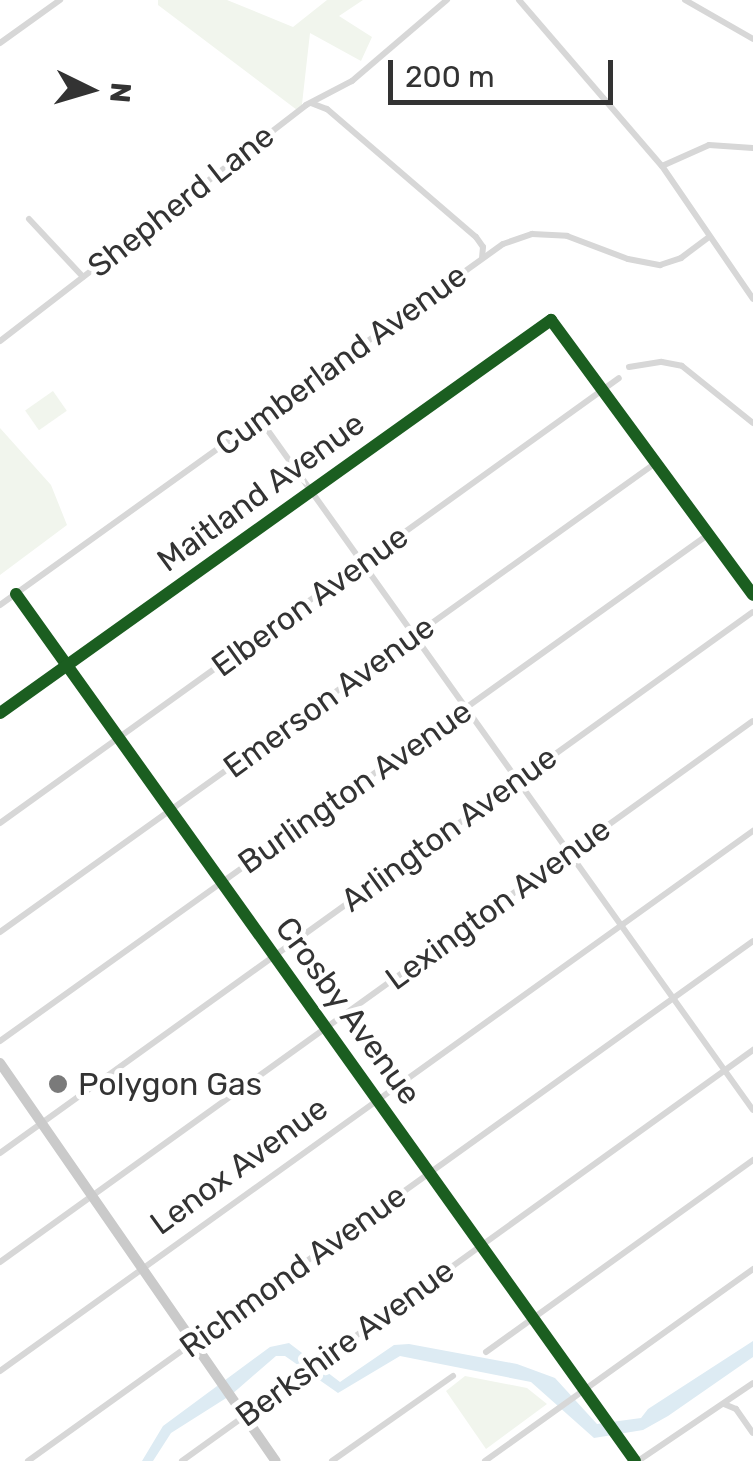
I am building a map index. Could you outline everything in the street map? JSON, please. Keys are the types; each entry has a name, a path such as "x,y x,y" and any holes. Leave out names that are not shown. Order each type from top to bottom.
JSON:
{"main road":[{"path":"0,1064 276,1461"}],"street":[{"path":"0,43 60,0"},
{"name":"Shepherd Lane","path":"0,341 310,104 352,81 446,0"},
{"path":"519,0 662,166 753,298"},
{"path":"686,0 753,39"},
{"path":"310,104 326,108 476,237 483,247 481,260"},
{"path":"662,166 709,145 753,148"},
{"path":"29,219 83,277"},
{"name":"Cumberland Avenue","path":"0,605 513,240 545,234 660,265 681,258 708,238"},
{"name":"Maitland Avenue","path":"0,713 547,322 555,321 604,389"},
{"path":"628,367 662,362 682,366 753,422"},
{"name":"Elberon Avenue","path":"0,823 619,378"},
{"path":"604,389 753,595"},
{"path":"259,418 753,1110"},
{"name":"Emerson Avenue","path":"0,932 658,462"},
{"name":"Burlington Avenue","path":"0,1041 709,534"},
{"name":"Crosby Avenue","path":"16,594 637,1461"},
{"name":"Arlington Avenue","path":"0,1153 753,612"},
{"name":"Lexington Avenue","path":"0,1262 753,721"},
{"name":"Lenox Avenue","path":"0,1371 753,831"},
{"name":"Richmond Avenue","path":"28,1461 753,941"},
{"name":"Berkshire Avenue","path":"182,1461 753,1050"},
{"path":"486,1352 753,1160"},
{"path":"485,1461 753,1269"},
{"path":"332,1461 452,1376"},
{"path":"637,1461 753,1383"},
{"path":"722,1404 736,1409 753,1433"}],"shaded area":[{"path":"158,0 227,0 293,27 327,0 363,0 339,16 372,37 361,61 310,33 301,113 158,5"},
{"path":"53,391 67,411 39,430 25,411"},
{"path":"0,428 51,485 67,525 0,575"},
{"path":"753,1341 753,1357 668,1416 643,1430 594,1438 531,1382 400,1356 338,1393 285,1356 276,1356 231,1395 171,1433 153,1461 142,1461 163,1426 270,1347 289,1343 340,1382 394,1345 409,1344 517,1364 555,1378 597,1424 641,1418 648,1409"},
{"path":"465,1376 527,1388 547,1404 486,1449 446,1391"}],"cycle path":[{"path":"0,713 551,320 753,595"},
{"path":"16,594 635,1461"}],"place":[{"name":"Polygon Gas","path":"58,1084"}]}
